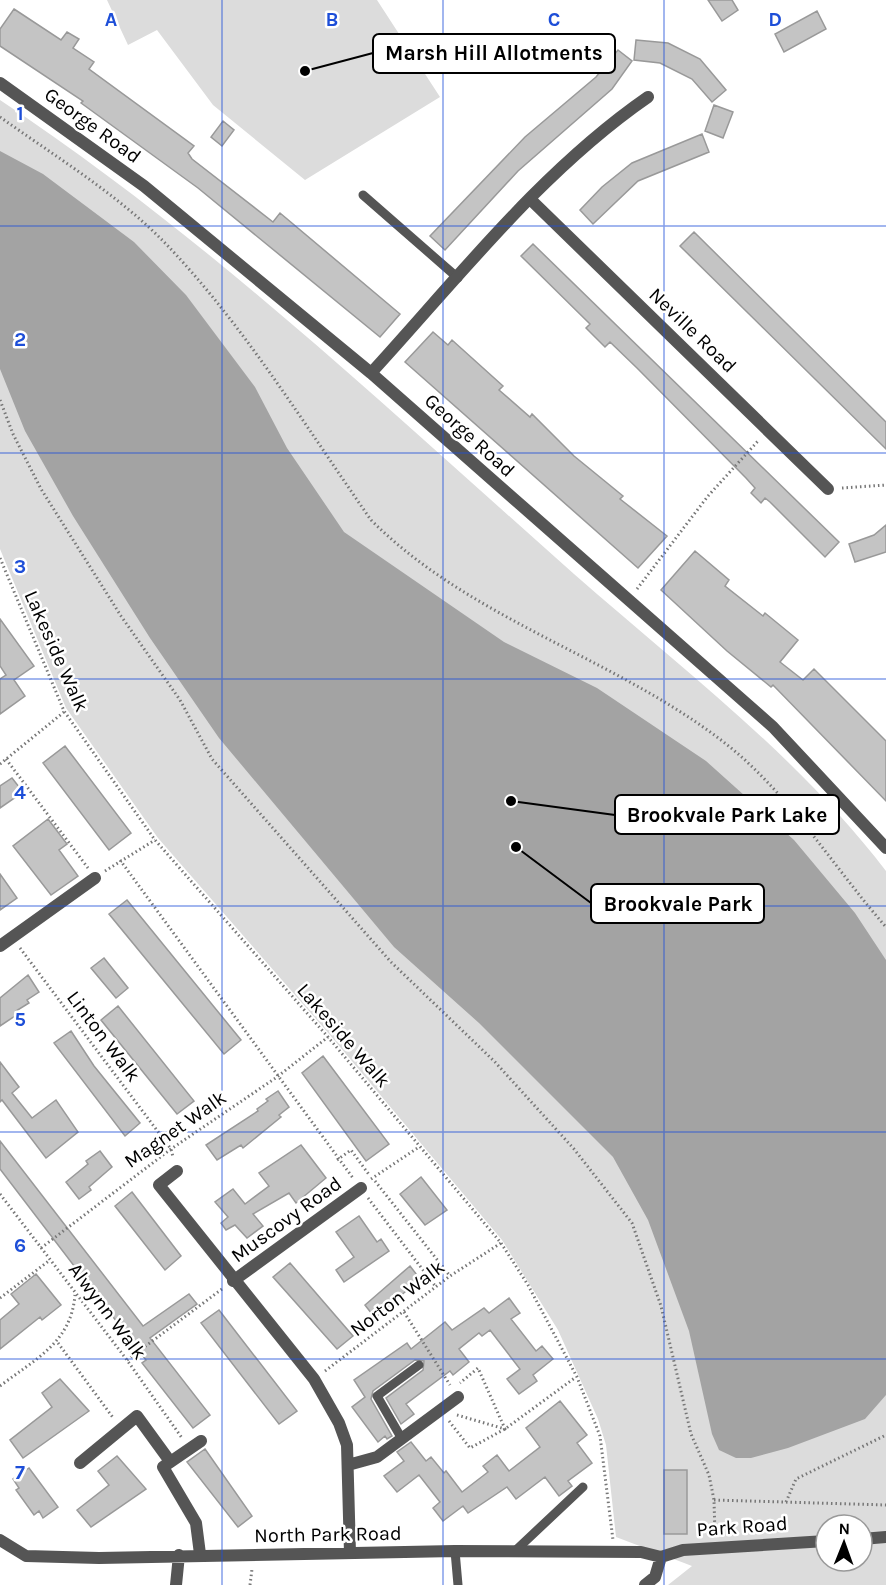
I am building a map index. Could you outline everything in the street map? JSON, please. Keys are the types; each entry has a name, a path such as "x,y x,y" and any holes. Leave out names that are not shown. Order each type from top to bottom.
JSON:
{"street":[{"name":"George Road","path":"0,82 144,186 371,373 773,728 886,848"},
{"path":"371,373 530,199 593,138 648,98"},
{"name":"Neville Road","path":"530,199 828,489"},
{"path":"0,946 95,878"},
{"name":"Muscovy Road","path":"177,1171 159,1185 233,1281 314,1379 339,1423 347,1445 350,1553"},
{"name":"Muscovy Road","path":"233,1281 361,1188"},
{"path":"348,1465 377,1457 458,1397"},
{"path":"80,1463 137,1416 169,1460"},
{"path":"195,1445 169,1460 163,1467 196,1523 200,1554"},
{"name":"North Park Road","path":"0,1540 26,1556 99,1558 200,1554 454,1551 641,1552 661,1557"},
{"name":"Park Road","path":"661,1557 683,1550 814,1542"},
{"path":"176,1585 179,1555"},
{"path":"645,1585 655,1577 661,1557"}],"lane":[{"path":"363,195 458,278"},
{"path":"402,1439 376,1396 419,1365"},
{"path":"515,1551 583,1487"},
{"path":"454,1551 458,1585"}],"path":[{"path":"0,117 117,201 165,243 235,326 371,520 396,545 455,587 646,691 717,737 771,783 846,882 886,927"},
{"path":"0,400 13,434 40,489 121,616 180,700 212,759 391,962 495,1062 559,1131 632,1223 661,1306 691,1434 709,1475 714,1500 716,1547"},
{"path":"628,600 708,496 768,430"},
{"path":"828,489 886,485"},
{"name":"Lakeside Walk","path":"0,558 64,711 154,840 328,1038 501,1243 551,1324 577,1377 600,1436 614,1552"},
{"path":"0,764 64,711"},
{"path":"6,759 95,878 154,840"},
{"path":"120,860 338,1160 436,1287"},
{"name":"Linton Walk","path":"11,937 171,1149 177,1171"},
{"name":"Magnet Walk","path":"41,1248 171,1149 277,1077 328,1038"},
{"path":"361,1188 419,1147"},
{"path":"338,1160 351,1150 450,1276"},
{"name":"Alwynn Walk","path":"0,1194 195,1445"},
{"name":"Norton Walk","path":"314,1379 450,1276 501,1243"},
{"path":"0,1298 50,1260"},
{"path":"127,1360 233,1281"},
{"path":"0,1386 58,1343 74,1312 75,1293"},
{"path":"404,1312 453,1389 478,1368 505,1429"},
{"path":"58,1343 121,1428"},
{"path":"441,1410 470,1448 505,1429 577,1377"},
{"path":"441,1410 505,1429"},
{"path":"786,1502 796,1479 886,1435"},
{"path":"714,1500 886,1505"}],"shaded area":[{"path":"107,0 377,0 440,97 305,180 213,105 157,30 128,45"},
{"path":"0,100 77,153 151,209 224,267 366,388 574,574 738,715 816,790 886,871 886,1585 668,1585 692,1566 616,1537 606,1445 598,1419 558,1330 502,1240 330,1035 158,838 66,708 0,549"},
{"path":"0,151 43,174 134,242 186,295 255,387 287,448 344,532 504,642 597,688 706,761 794,840 855,913 886,960 886,1395 865,1419 788,1448 751,1458 736,1458 719,1450 712,1434 689,1331 648,1220 613,1157 479,1023 394,947 219,738 150,638 73,516 25,431 0,369"}],"building":[{"path":"708,0 732,0 738,10 722,21"},
{"path":"14,9 61,40 67,32 79,39 73,48 94,62 89,69 194,146 188,153 192,159 273,222 280,213 400,314 380,337 198,188 81,103 83,101 0,46 0,29"},
{"path":"817,11 826,29 784,52 775,34"},
{"path":"636,40 668,43 700,59 726,90 712,102 692,79 660,63 634,60"},
{"path":"618,50 632,61 612,89 518,171 445,250 430,236 525,137 596,77"},
{"path":"714,105 733,112 723,138 705,131"},
{"path":"223,121 234,130 222,146 211,137"},
{"path":"702,134 709,152 638,181 593,224 580,210 602,187 632,163"},
{"path":"694,232 886,422 886,449 680,246"},
{"path":"533,244 839,542 825,557 770,502 765,498 761,503 751,493 755,488 746,478 610,342 605,347 586,328 590,324 521,256"},
{"path":"433,332 448,345 452,340 503,386 499,390 530,417 532,414 574,456 623,496 620,499 667,536 638,568 405,362"},
{"path":"886,525 886,552 855,562 849,544 874,535"},
{"path":"695,551 729,580 725,586 763,616 765,613 798,640 780,662 803,680 814,669 886,741 886,801 773,685 771,687 727,651 661,590"},
{"path":"0,619 34,666 14,680 25,696 0,714 0,679 6,675 0,666"},
{"path":"65,746 131,833 109,850 43,763"},
{"path":"12,778 23,792 0,808 0,786"},
{"path":"48,819 67,844 59,850 78,876 51,895 13,846"},
{"path":"0,874 17,898 0,910"},
{"path":"127,900 241,1040 224,1054 109,914"},
{"path":"104,958 128,988 116,998 91,968"},
{"path":"28,975 39,992 27,1000 29,1003 16,1011 18,1014 0,1026 0,998"},
{"path":"118,1006 194,1101 177,1114 101,1020"},
{"path":"71,1031 94,1066 140,1123 125,1136 54,1043"},
{"path":"323,1056 389,1144 366,1161 302,1073"},
{"path":"0,1062 19,1087 12,1093 32,1118 56,1100 78,1132 46,1158 2,1100 0,1102"},
{"path":"278,1091 289,1107 279,1115 281,1117 243,1148 241,1145 217,1160 206,1145 258,1111 257,1109 268,1101 266,1099"},
{"path":"0,1141 143,1326 189,1294 197,1304 150,1338 210,1415 193,1428 142,1363 146,1360 0,1169"},
{"path":"301,1145 326,1178 296,1203 289,1193 253,1214 263,1226 247,1238 235,1225 226,1230 221,1223 228,1217 215,1202 233,1189 245,1204 269,1186 259,1173"},
{"path":"100,1151 112,1167 89,1187 91,1190 79,1199 66,1182 88,1164 86,1161"},
{"path":"421,1177 447,1210 425,1225 400,1194"},
{"path":"132,1192 181,1256 165,1270 115,1206"},
{"path":"359,1216 377,1242 381,1239 389,1251 344,1282 336,1270 354,1257 336,1232"},
{"path":"290,1263 353,1336 337,1349 273,1277"},
{"path":"410,1266 420,1279 375,1318 365,1305"},
{"path":"36,1274 61,1305 42,1320 40,1317 0,1349 0,1320 19,1304 11,1294"},
{"path":"509,1298 520,1313 511,1319 536,1351 542,1346 553,1359 533,1375 537,1381 519,1394 507,1379 520,1369 490,1330 482,1336 479,1333 459,1349 469,1362 453,1375 450,1371 406,1404 414,1414 401,1424 386,1398 423,1370 424,1361 415,1360 373,1391 371,1399 392,1436 387,1439 385,1436 378,1442 352,1407 365,1397 354,1380 407,1343 411,1349 445,1322 452,1330 484,1308 489,1313"},
{"path":"219,1310 297,1411 279,1424 201,1323"},
{"path":"60,1379 89,1411 23,1458 10,1440 52,1407 42,1393"},
{"path":"560,1401 587,1435 577,1443 592,1463 568,1481 572,1486 559,1496 545,1477 516,1499 507,1487 468,1513 463,1506 443,1521 433,1508 440,1502 419,1475 397,1492 384,1476 404,1461 397,1452 411,1442 426,1461 431,1457 444,1473 446,1471 462,1492 488,1472 483,1466 497,1455 509,1471 540,1447 526,1428"},
{"path":"205,1449 252,1516 238,1527 187,1462"},
{"path":"117,1456 146,1489 91,1527 77,1510 109,1485 98,1471"},
{"path":"29,1468 58,1507 43,1518 39,1511 34,1515 16,1490 19,1488 13,1479"},
{"path":"664,1470 687,1470 687,1534 664,1534"}],"place":[{"name":"Marsh Hill Allotments","path":"305,71"},
{"name":"Brookvale Park Lake","path":"511,801"},
{"name":"Brookvale Park","path":"516,847"}]}
